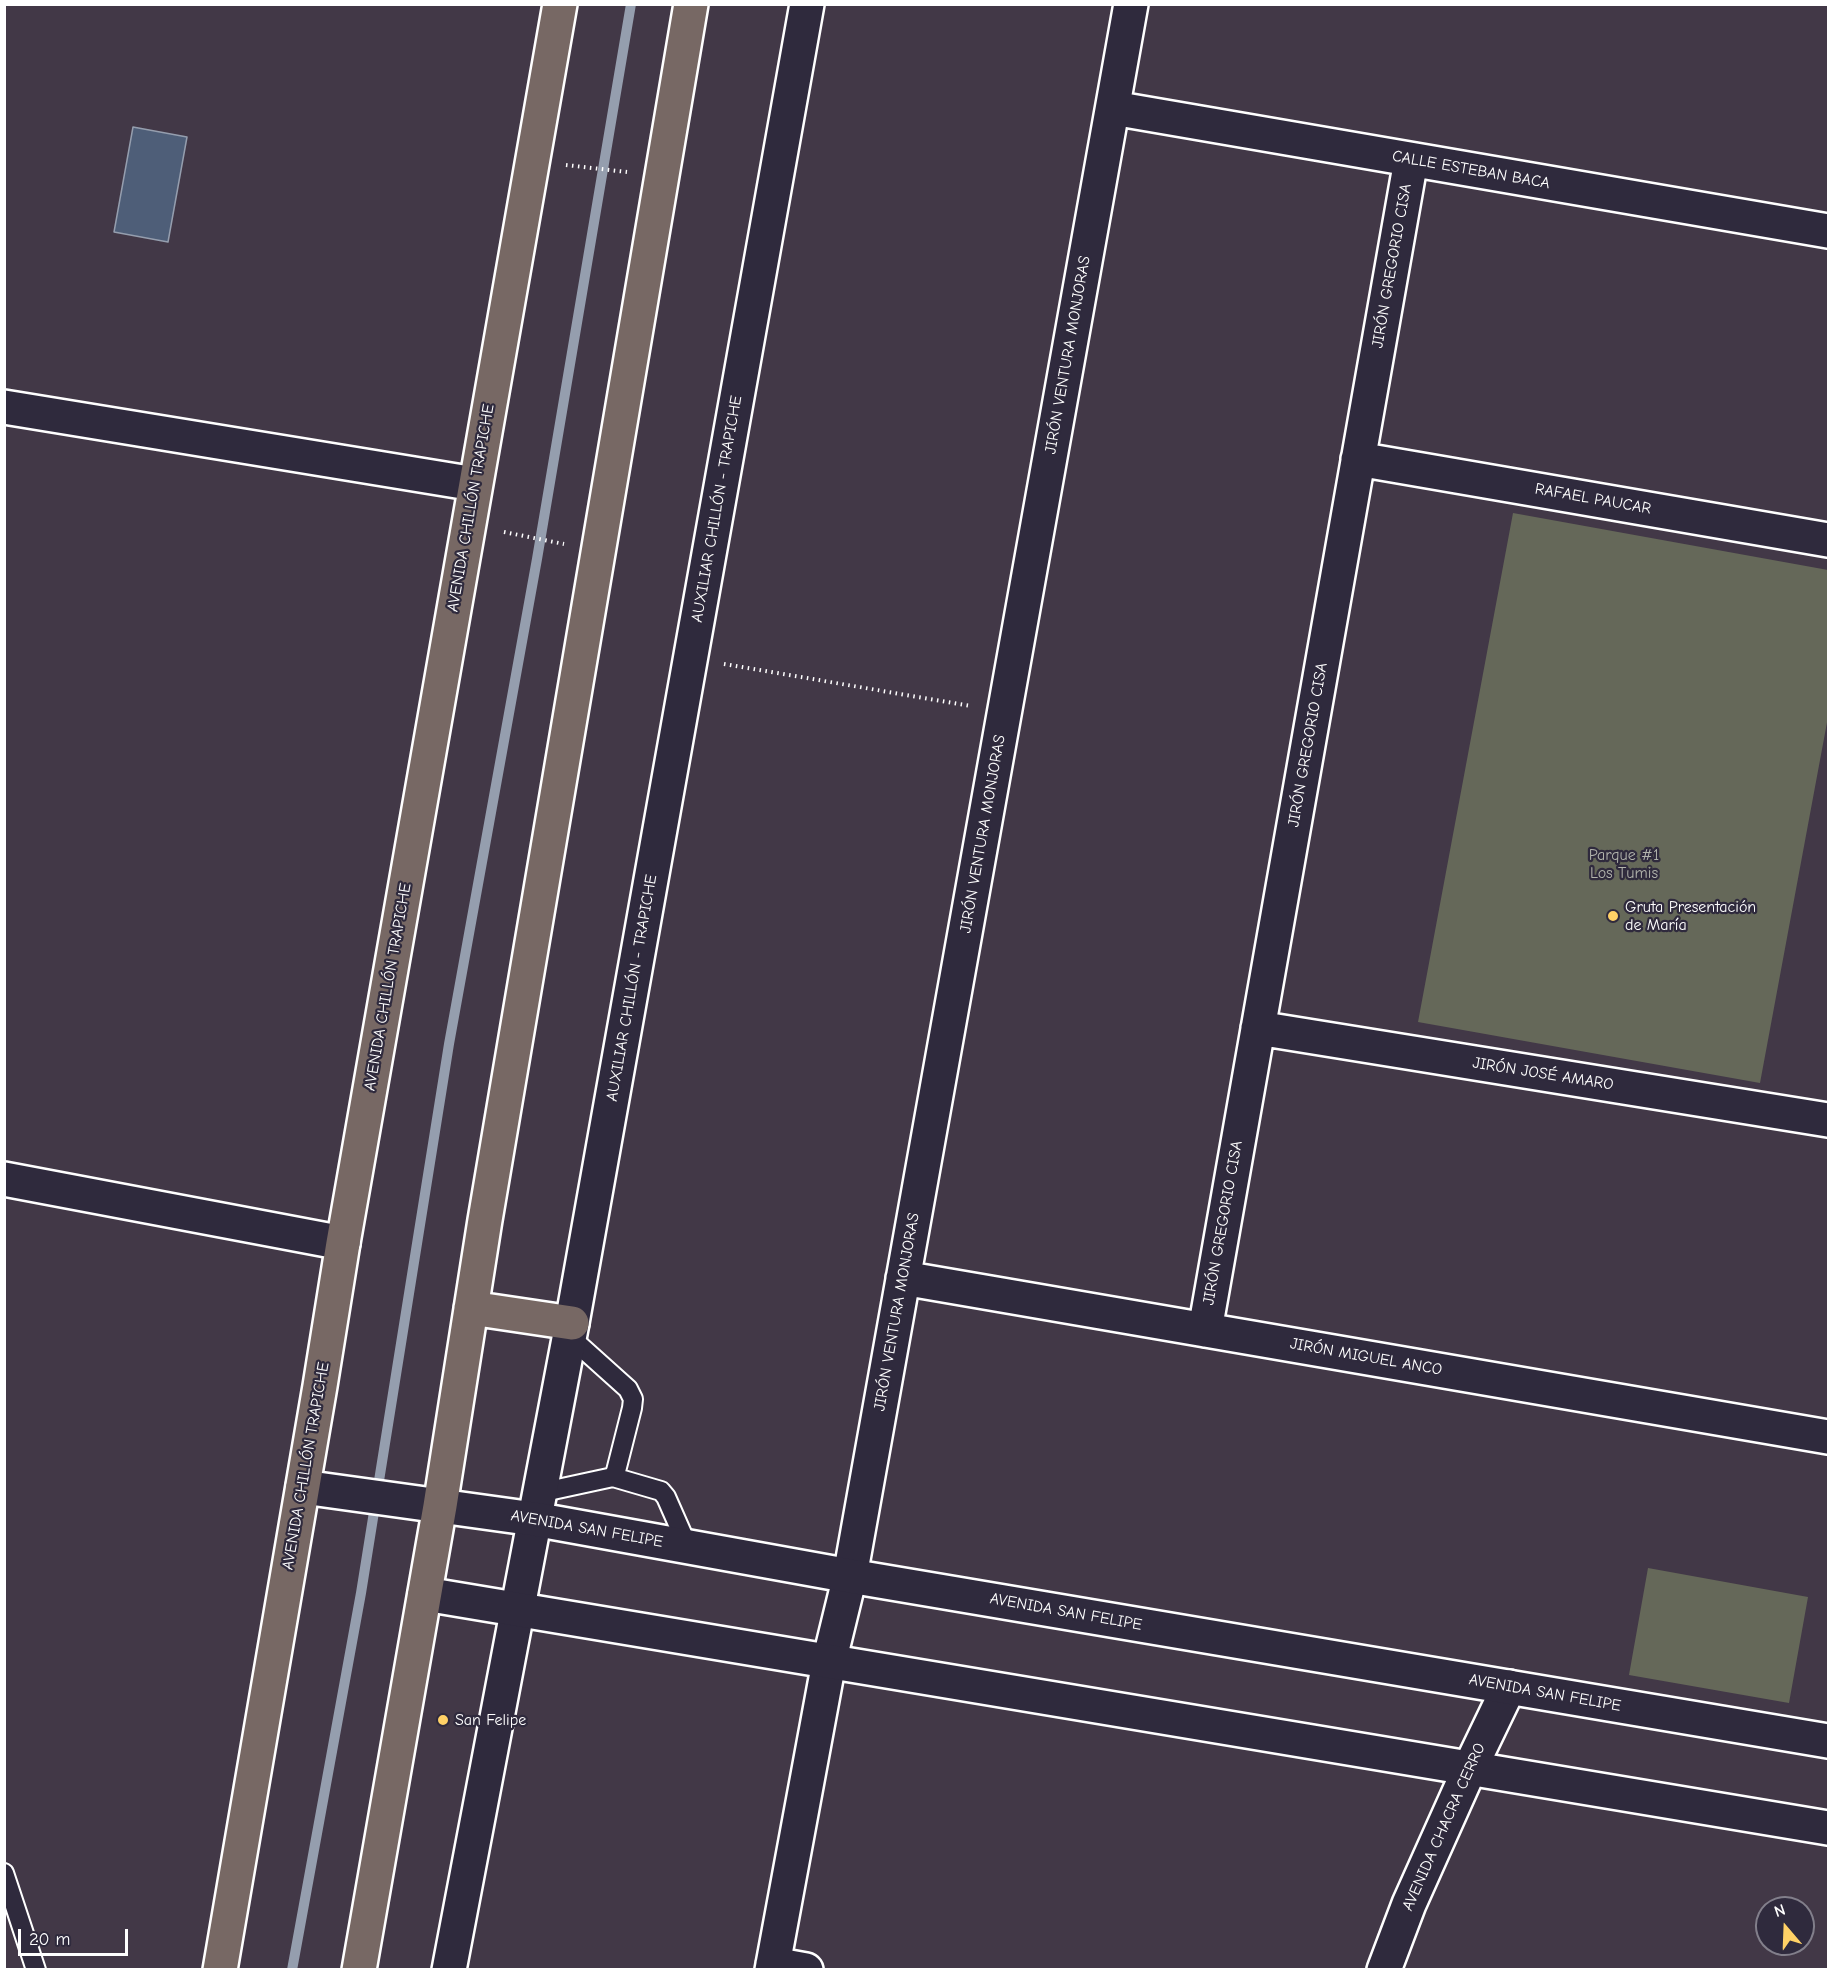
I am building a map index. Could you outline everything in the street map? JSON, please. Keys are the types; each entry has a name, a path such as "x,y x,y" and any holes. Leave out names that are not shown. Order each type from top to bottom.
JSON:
{"main road":[{"name":"AVENIDA CHILLÓN TRAPICHE","path":"220,1970 343,1243 560,4"},
{"path":"359,1970 440,1506 597,550 691,4"},
{"path":"471,1308 571,1329"}],"street":[{"name":"AUXILIAR CHILLÓN - TRAPICHE","path":"449,1970 571,1329 807,4"},
{"name":"JIRÓN VENTURA MONJORAS","path":"772,1967 829,1662 850,1576 1131,4"},
{"name":"CALLE ESTEBAN BACA","path":"1113,108 1828,231"},
{"name":"JIRÓN GREGORIO CISA","path":"1205,1330 1411,160"},
{"path":"4,407 475,484"},
{"name":"RAFAEL PAUCAR","path":"1358,459 1828,540"},
{"name":"JIRÓN JOSÉ AMARO","path":"1258,1028 1828,1120"},
{"path":"4,1179 343,1243"},
{"name":"JIRÓN MIGUEL ANCO","path":"903,1278 1828,1437"},
{"name":"AVENIDA SAN FELIPE","path":"303,1487 440,1506 537,1506 688,1547 1828,1741"},
{"path":"425,1594 1828,1828"},
{"name":"AVENIDA CHACRA CERRO","path":"1384,1970 1409,1904 1509,1687"},
{"path":"772,1967 806,1970"}],"lane":[{"path":"571,1329 628,1389 633,1399 613,1477"},
{"path":"537,1506 613,1477 661,1491 666,1497 688,1547"},
{"path":"4,1873 36,1970"}],"path":[{"path":"531,161 661,176"},
{"path":"468,525 597,550"},
{"path":"690,658 1005,712"}],"green space":[{"name":"Parque #1 Los Tumis","path":"1513,513 1828,570 1828,717 1760,1083 1418,1022"},
{"path":"1648,1568 1808,1597 1789,1703 1629,1675"}],"water":[{"path":"133,127 187,137 168,242 114,232"}],"waterway":[{"path":"292,1970 361,1593 449,1044 537,559 631,4"}],"place":[{"name":"Gruta Presentación de María","path":"1613,916"},
{"name":"San Felipe","path":"443,1720"}]}
